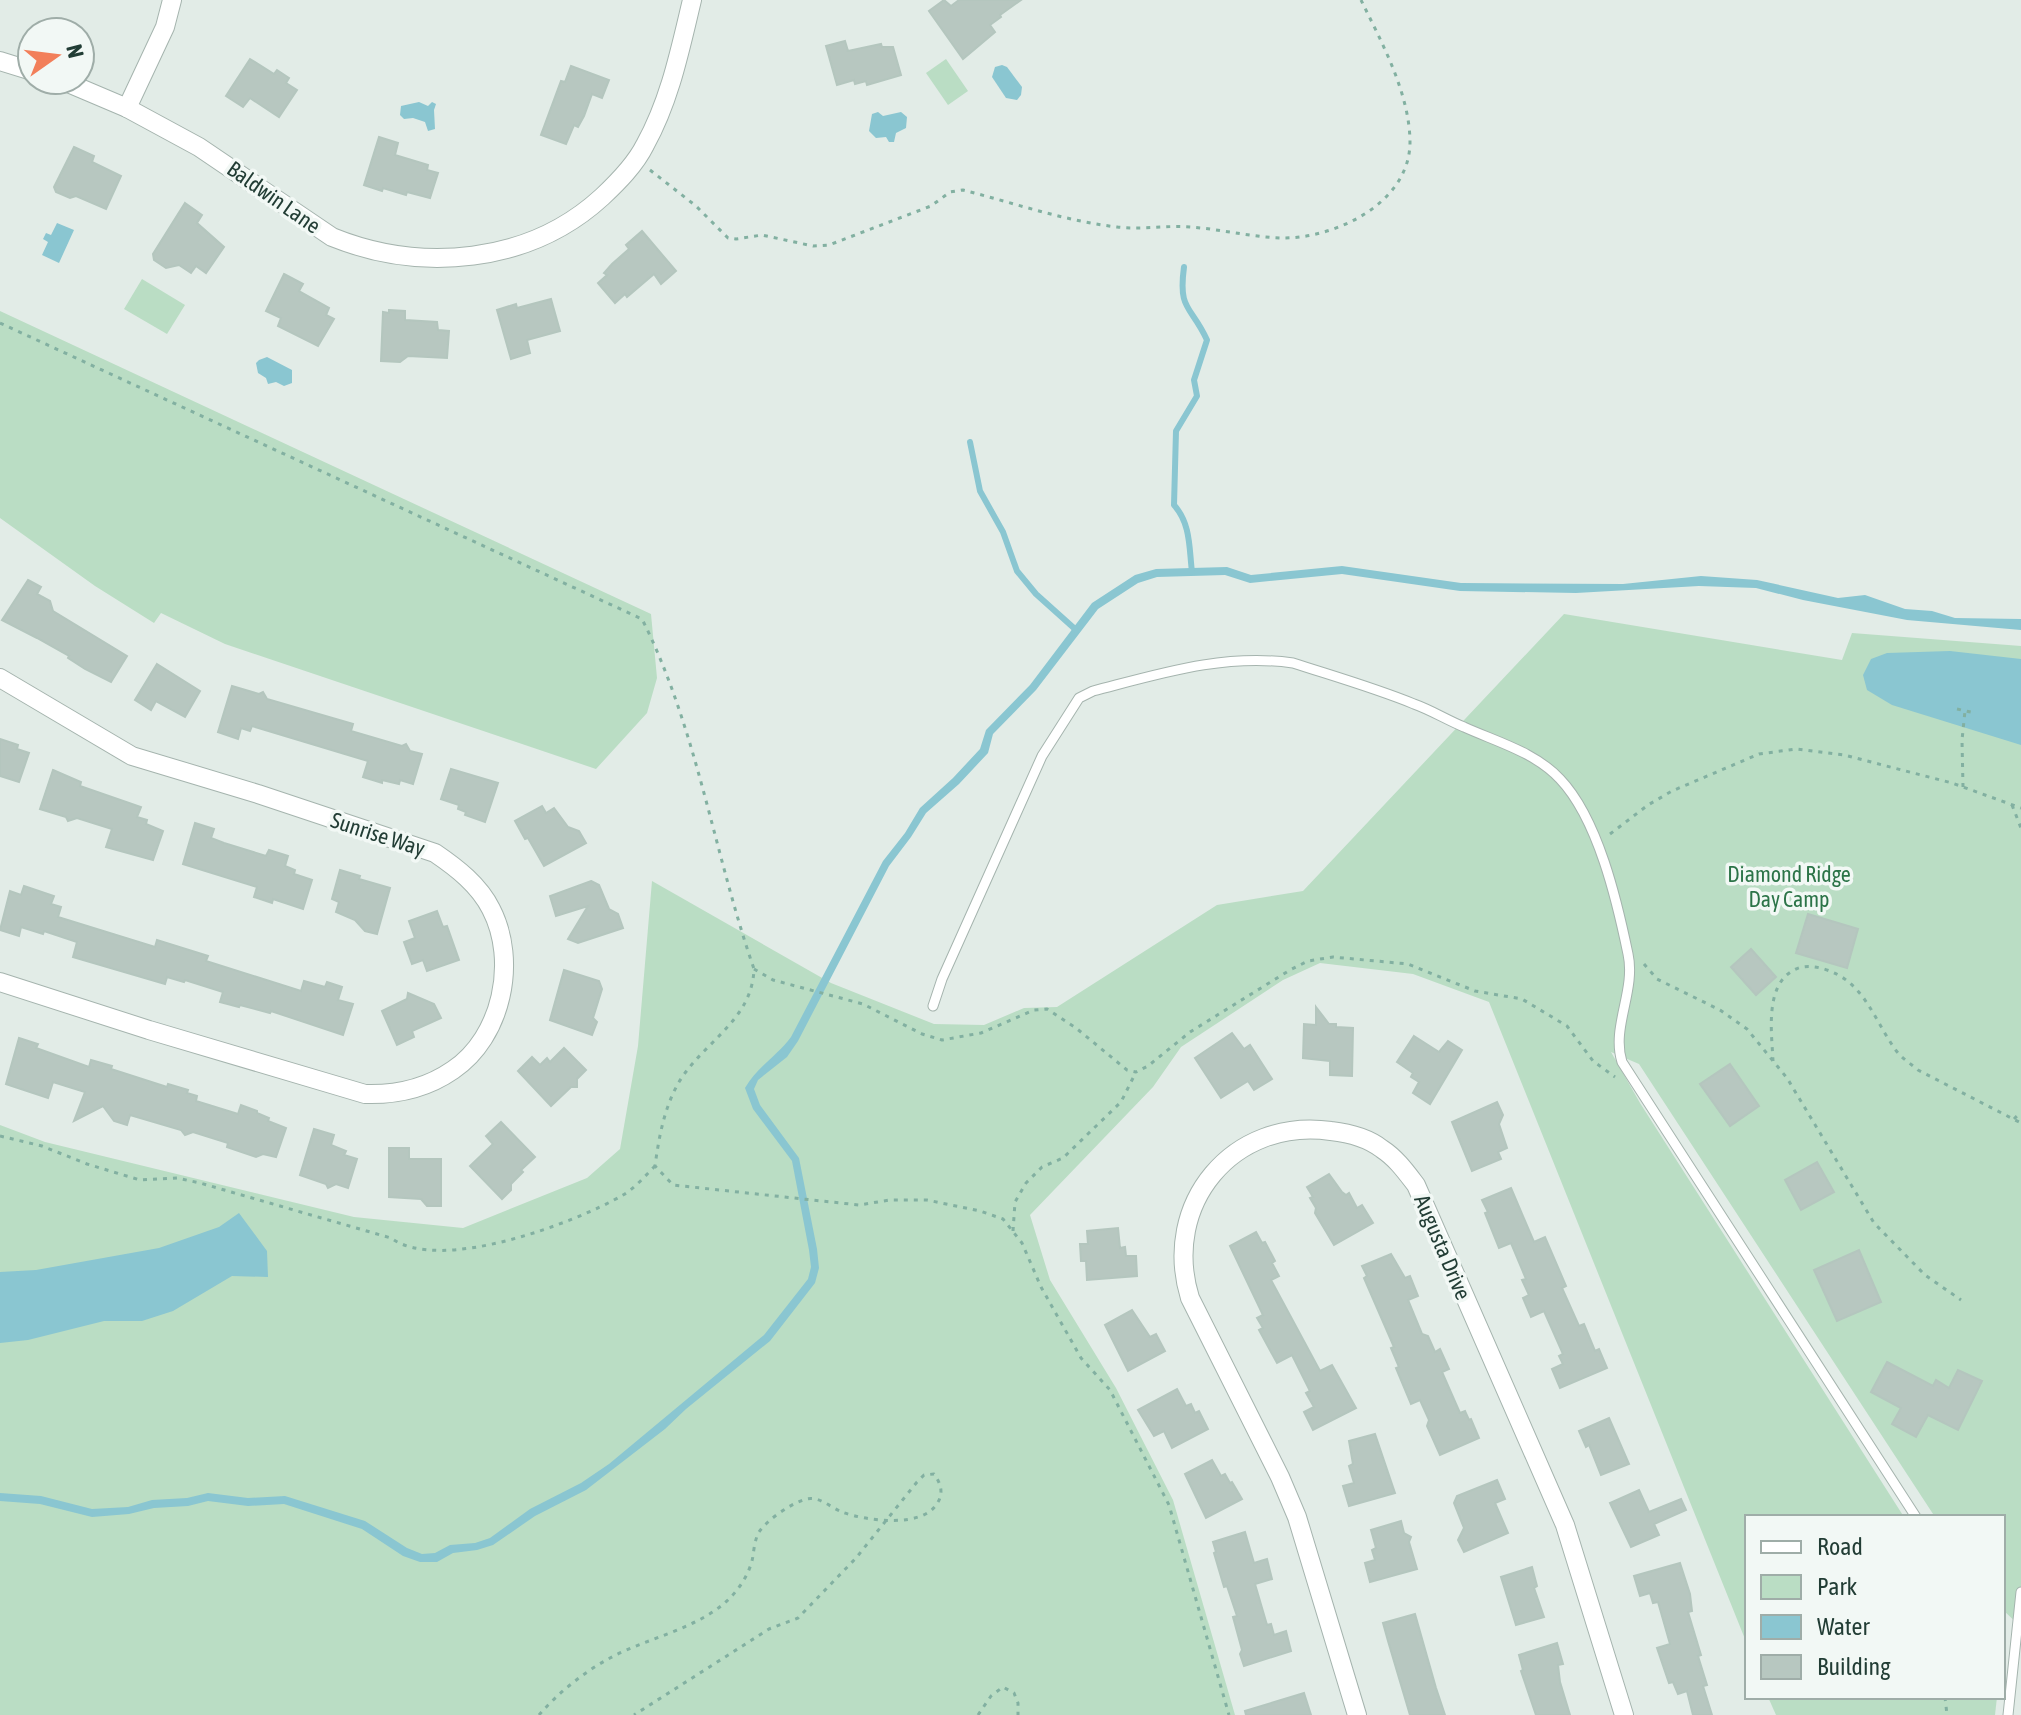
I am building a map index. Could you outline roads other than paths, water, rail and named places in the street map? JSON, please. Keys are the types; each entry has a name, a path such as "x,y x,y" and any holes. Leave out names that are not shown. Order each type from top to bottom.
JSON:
{"street":[{"path":"127,108 165,27 172,0"},
{"name":"Baldwin Lane","path":"96,95 127,108 220,160 314,227 349,244 403,256 472,256 533,241 573,220 614,185 636,158 664,106 692,0"},
{"name":"Sunrise Way","path":"0,678 132,756 435,853 466,877 491,908 500,930 504,970 498,1006 472,1054 436,1081 389,1095 351,1090 0,982"},
{"name":"Augusta Drive","path":"1357,1715 1297,1517 1190,1298 1183,1266 1186,1225 1203,1186 1233,1154 1288,1130 1315,1128 1366,1140 1397,1161 1416,1185 1565,1525 1624,1715"}],"lane":[{"path":"933,1006 1031,777 1079,698 1093,691 1198,664 1256,660 1293,663 1417,705 1509,746 1541,763 1562,781 1582,810 1597,844 1628,952 1630,987 1618,1050 1634,1082 1915,1515"},
{"path":"2008,1715 2021,1592"},
{"path":"2005,1634 2014,1644"}],"water":[{"path":"1002,65 1022,87 1017,100 1006,98 992,77 995,67"},
{"path":"419,102 428,106 432,102 436,104 435,129 428,131 425,122 404,119 400,115 401,106"},
{"path":"878,112 883,116 901,112 907,117 906,128 896,133 894,142 889,142 886,137 876,138 869,131 872,114"},
{"path":"57,223 74,230 59,263 42,255 48,242 43,239 46,233 51,235"},
{"path":"267,357 292,370 292,383 284,386 276,382 268,384 266,378 258,373 256,363"},
{"path":"1342,566 1461,583 1623,584 1701,576 1757,580 1838,598 1865,595 1905,609 1932,611 1955,618 2021,619 2021,630 1907,620 1756,588 1699,586 1576,593 1460,591 1342,574 1250,583 1225,575 1157,577 1138,583 1098,609 1036,690 993,734 988,753 926,813 889,866 798,1041 787,1057 758,1080 754,1089 760,1105 799,1158 819,1268 815,1283 770,1341 665,1429 586,1490 535,1516 493,1545 453,1553 437,1562 420,1562 403,1556 362,1529 284,1504 248,1506 208,1501 92,1517 40,1504 0,1501 0,1493 41,1496 92,1509 128,1507 152,1500 208,1493 248,1498 285,1496 365,1521 422,1554 490,1538 530,1509 581,1483 609,1464 764,1335 808,1279 811,1267 809,1250 792,1161 753,1109 745,1088 791,1037 883,861 920,808 980,749 986,730 1030,685 1092,603 1135,575 1156,569 1227,567 1251,575"},
{"path":"1950,651 2021,659 2021,745 1892,705 1867,690 1863,675 1871,659 1887,653"},
{"path":"239,1213 267,1251 268,1277 232,1276 173,1311 142,1321 104,1321 28,1340 0,1343 0,1272 36,1270 159,1248 219,1227"}],"waterway":[{"path":"1184,267 1184,300 1207,340 1194,380 1197,396 1176,431 1174,505 1184,520 1192,572"},
{"path":"970,442 980,491 1003,532 1017,571 1036,594 1075,629"}],"park label":[{"name":"Diamond Ridge Day Camp","path":"1789,886"}]}
